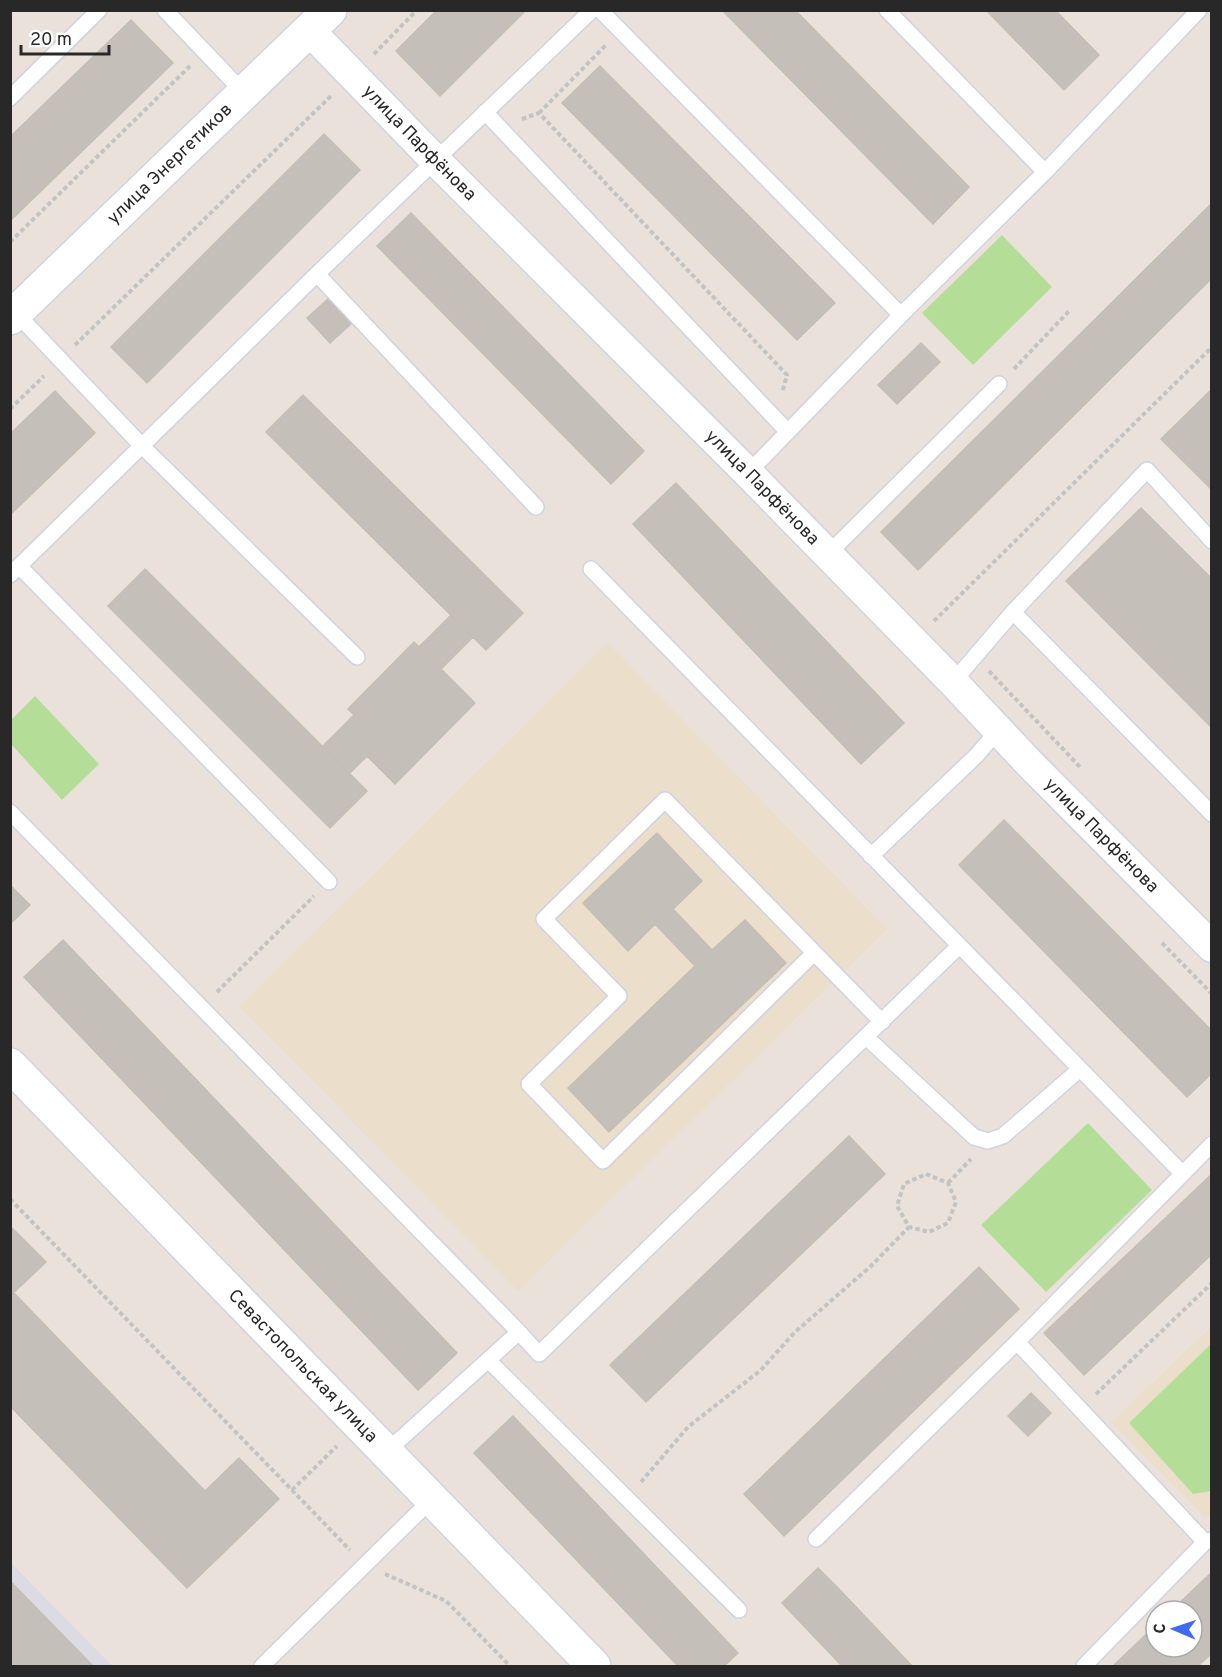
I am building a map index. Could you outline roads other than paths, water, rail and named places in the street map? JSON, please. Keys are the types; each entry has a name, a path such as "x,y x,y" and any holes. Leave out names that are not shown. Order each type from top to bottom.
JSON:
{"street":[{"name":"улица Парфёнова","path":"320,20 353,75 828,554 1212,947"},
{"name":"улица Энергетиков","path":"13,315 320,20"},
{"name":"Севастопольская улица","path":"10,1065 594,1666"}],"lane":[{"path":"10,98 99,10"},
{"path":"165,10 244,93"},
{"path":"329,882 15,570 317,274 592,10"},
{"path":"600,10 901,315"},
{"path":"887,10 1046,172"},
{"path":"748,473 901,315 1046,172 1199,10"},
{"path":"485,112 787,431"},
{"path":"317,274 536,507"},
{"path":"13,315 60,360 142,446 357,657"},
{"path":"828,554 999,384"},
{"path":"953,682 1013,612 1147,470 1212,541"},
{"path":"591,569 1182,1173"},
{"path":"1013,612 1212,814"},
{"path":"871,856 977,755 998,730"},
{"path":"814,953 603,1161 529,1084 619,996 544,919 665,800 882,1022"},
{"path":"10,812 539,1354 959,946"},
{"path":"866,1037 974,1137 988,1141 1003,1136 1080,1069"},
{"path":"816,1539 1017,1342 1212,1144"},
{"path":"386,1452 519,1332"},
{"path":"1017,1342 1208,1541 1084,1666"},
{"path":"488,1360 739,1610"},
{"path":"262,1666 432,1499"}]}
